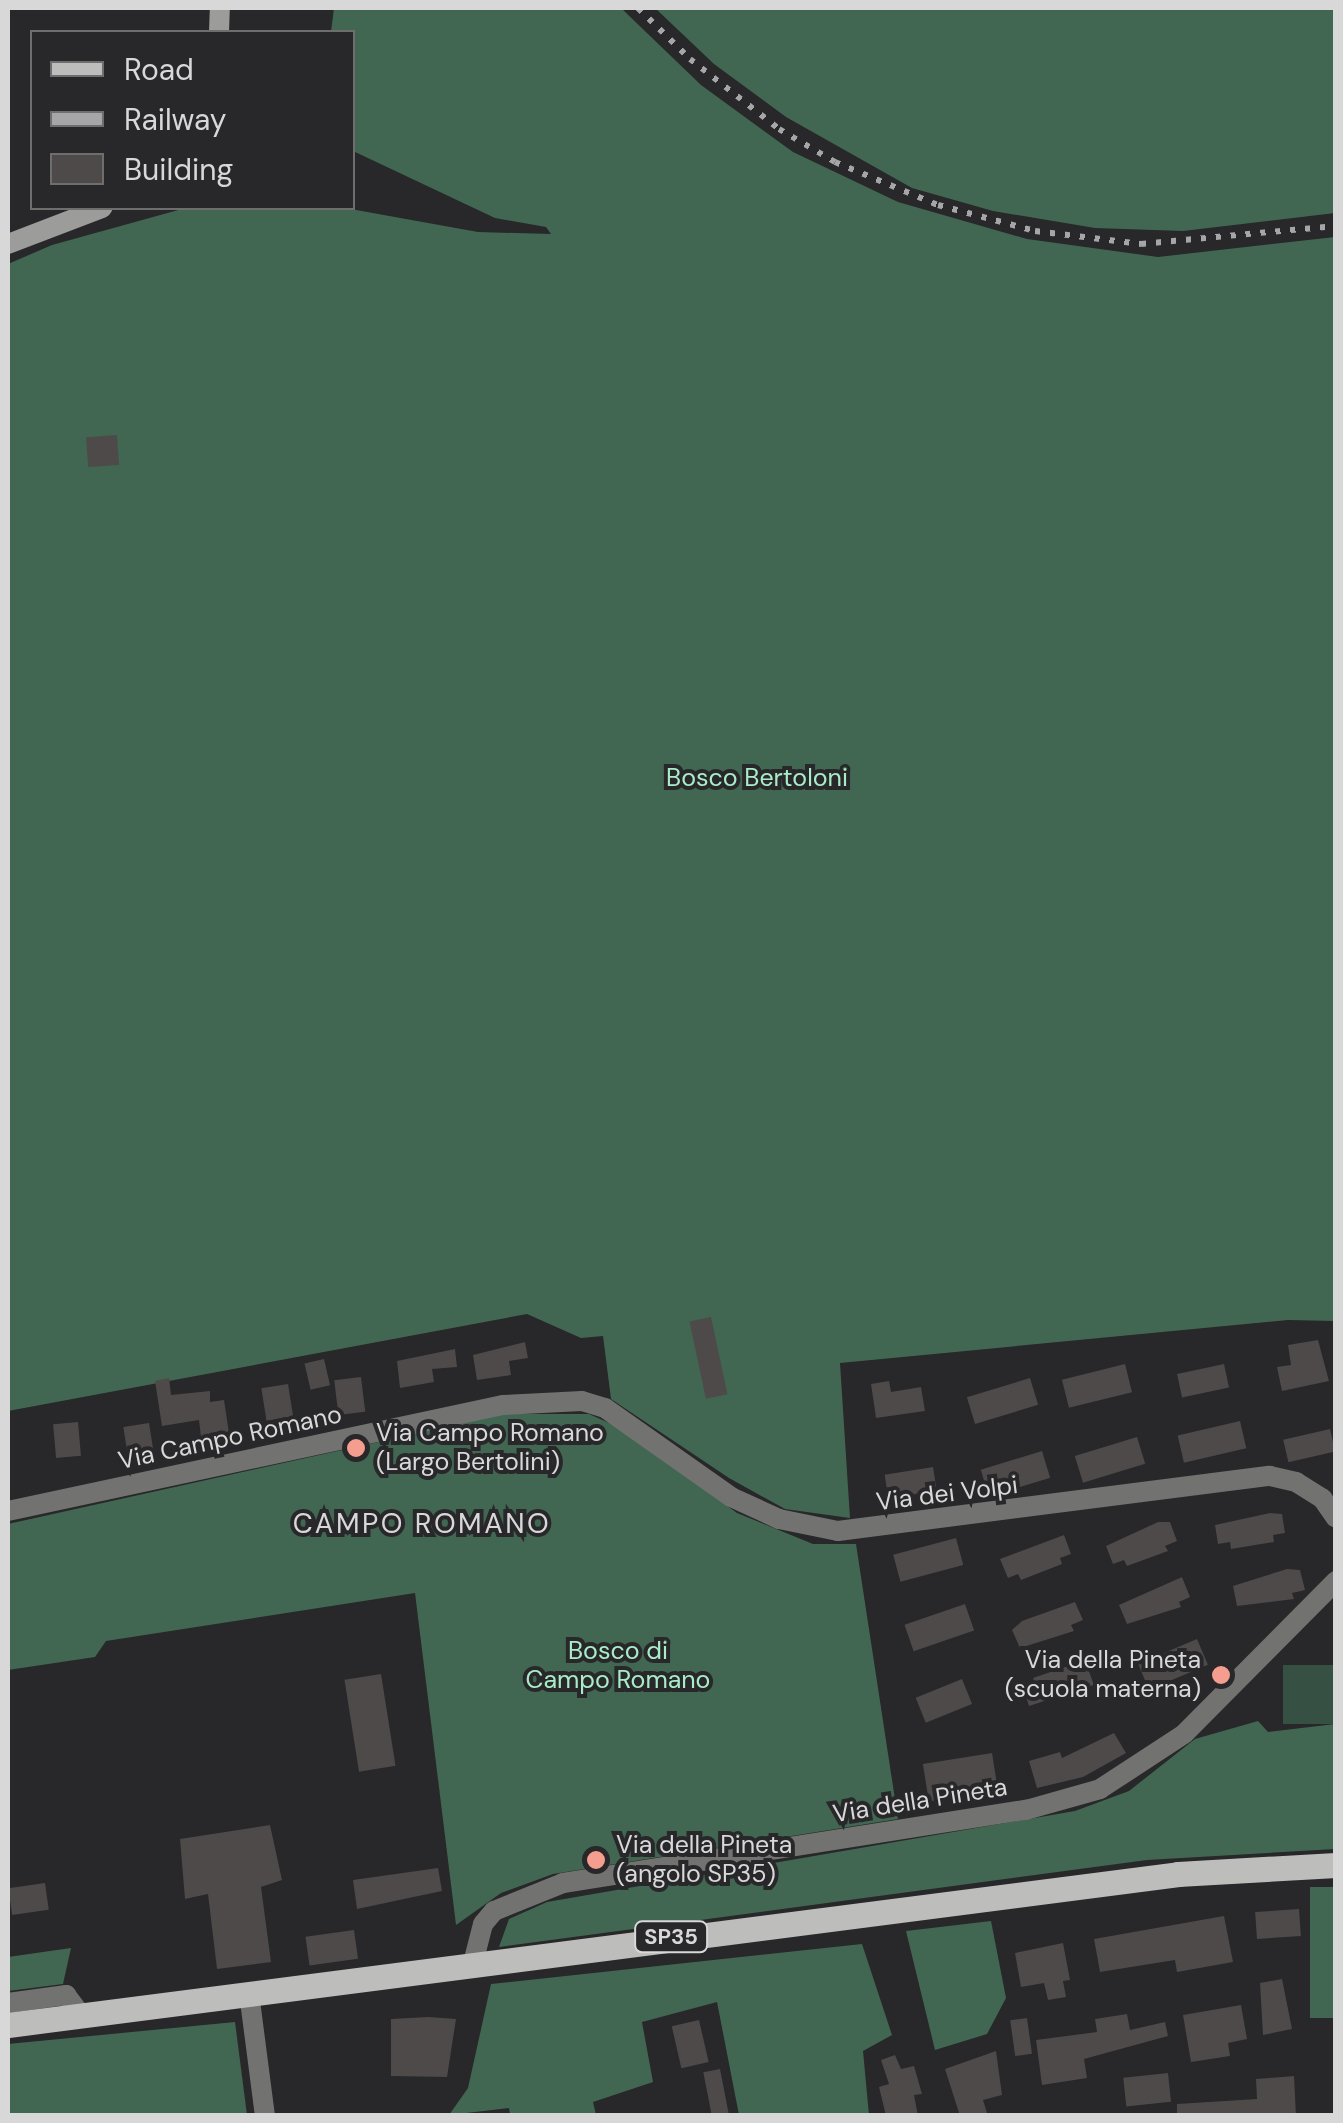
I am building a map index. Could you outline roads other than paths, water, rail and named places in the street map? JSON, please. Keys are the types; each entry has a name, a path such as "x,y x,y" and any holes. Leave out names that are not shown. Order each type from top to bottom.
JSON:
{"main road":[{"name":"SP35","path":"8,2025 1178,1874 1336,1866"}],"street":[{"path":"8,244 97,210"},
{"name":"Via Campo Romano","path":"8,1511 503,1404 582,1402"},
{"name":"Via dei Volpi","path":"582,1402 605,1408 731,1497 779,1519 838,1531 1270,1476 1296,1482 1322,1498 1336,1518"},
{"name":"Via della Pineta","path":"473,1963 483,1924 494,1911 546,1888 1026,1810 1100,1790 1184,1734 1336,1581"},
{"path":"249,1993 265,2116"},
{"path":"8,2002 66,1995 82,2015"}],"railway":[{"path":"638,8 690,59 779,129 835,162 938,205 1035,231 1141,244 1336,226"}],"place":[{"name":"Via Campo Romano (Largo Bertolini)","path":"356,1448"},
{"name":"Via della Pineta (scuola materna)","path":"1221,1675"},
{"name":"Via della Pineta (angolo SP35)","path":"596,1860"}],"district":[{"name":"CAMPO ROMANO","path":"422,1524"}],"park label":[{"name":"Bosco Bertoloni","path":"757,778"},
{"name":"Bosco di Campo Romano","path":"618,1666"}]}
